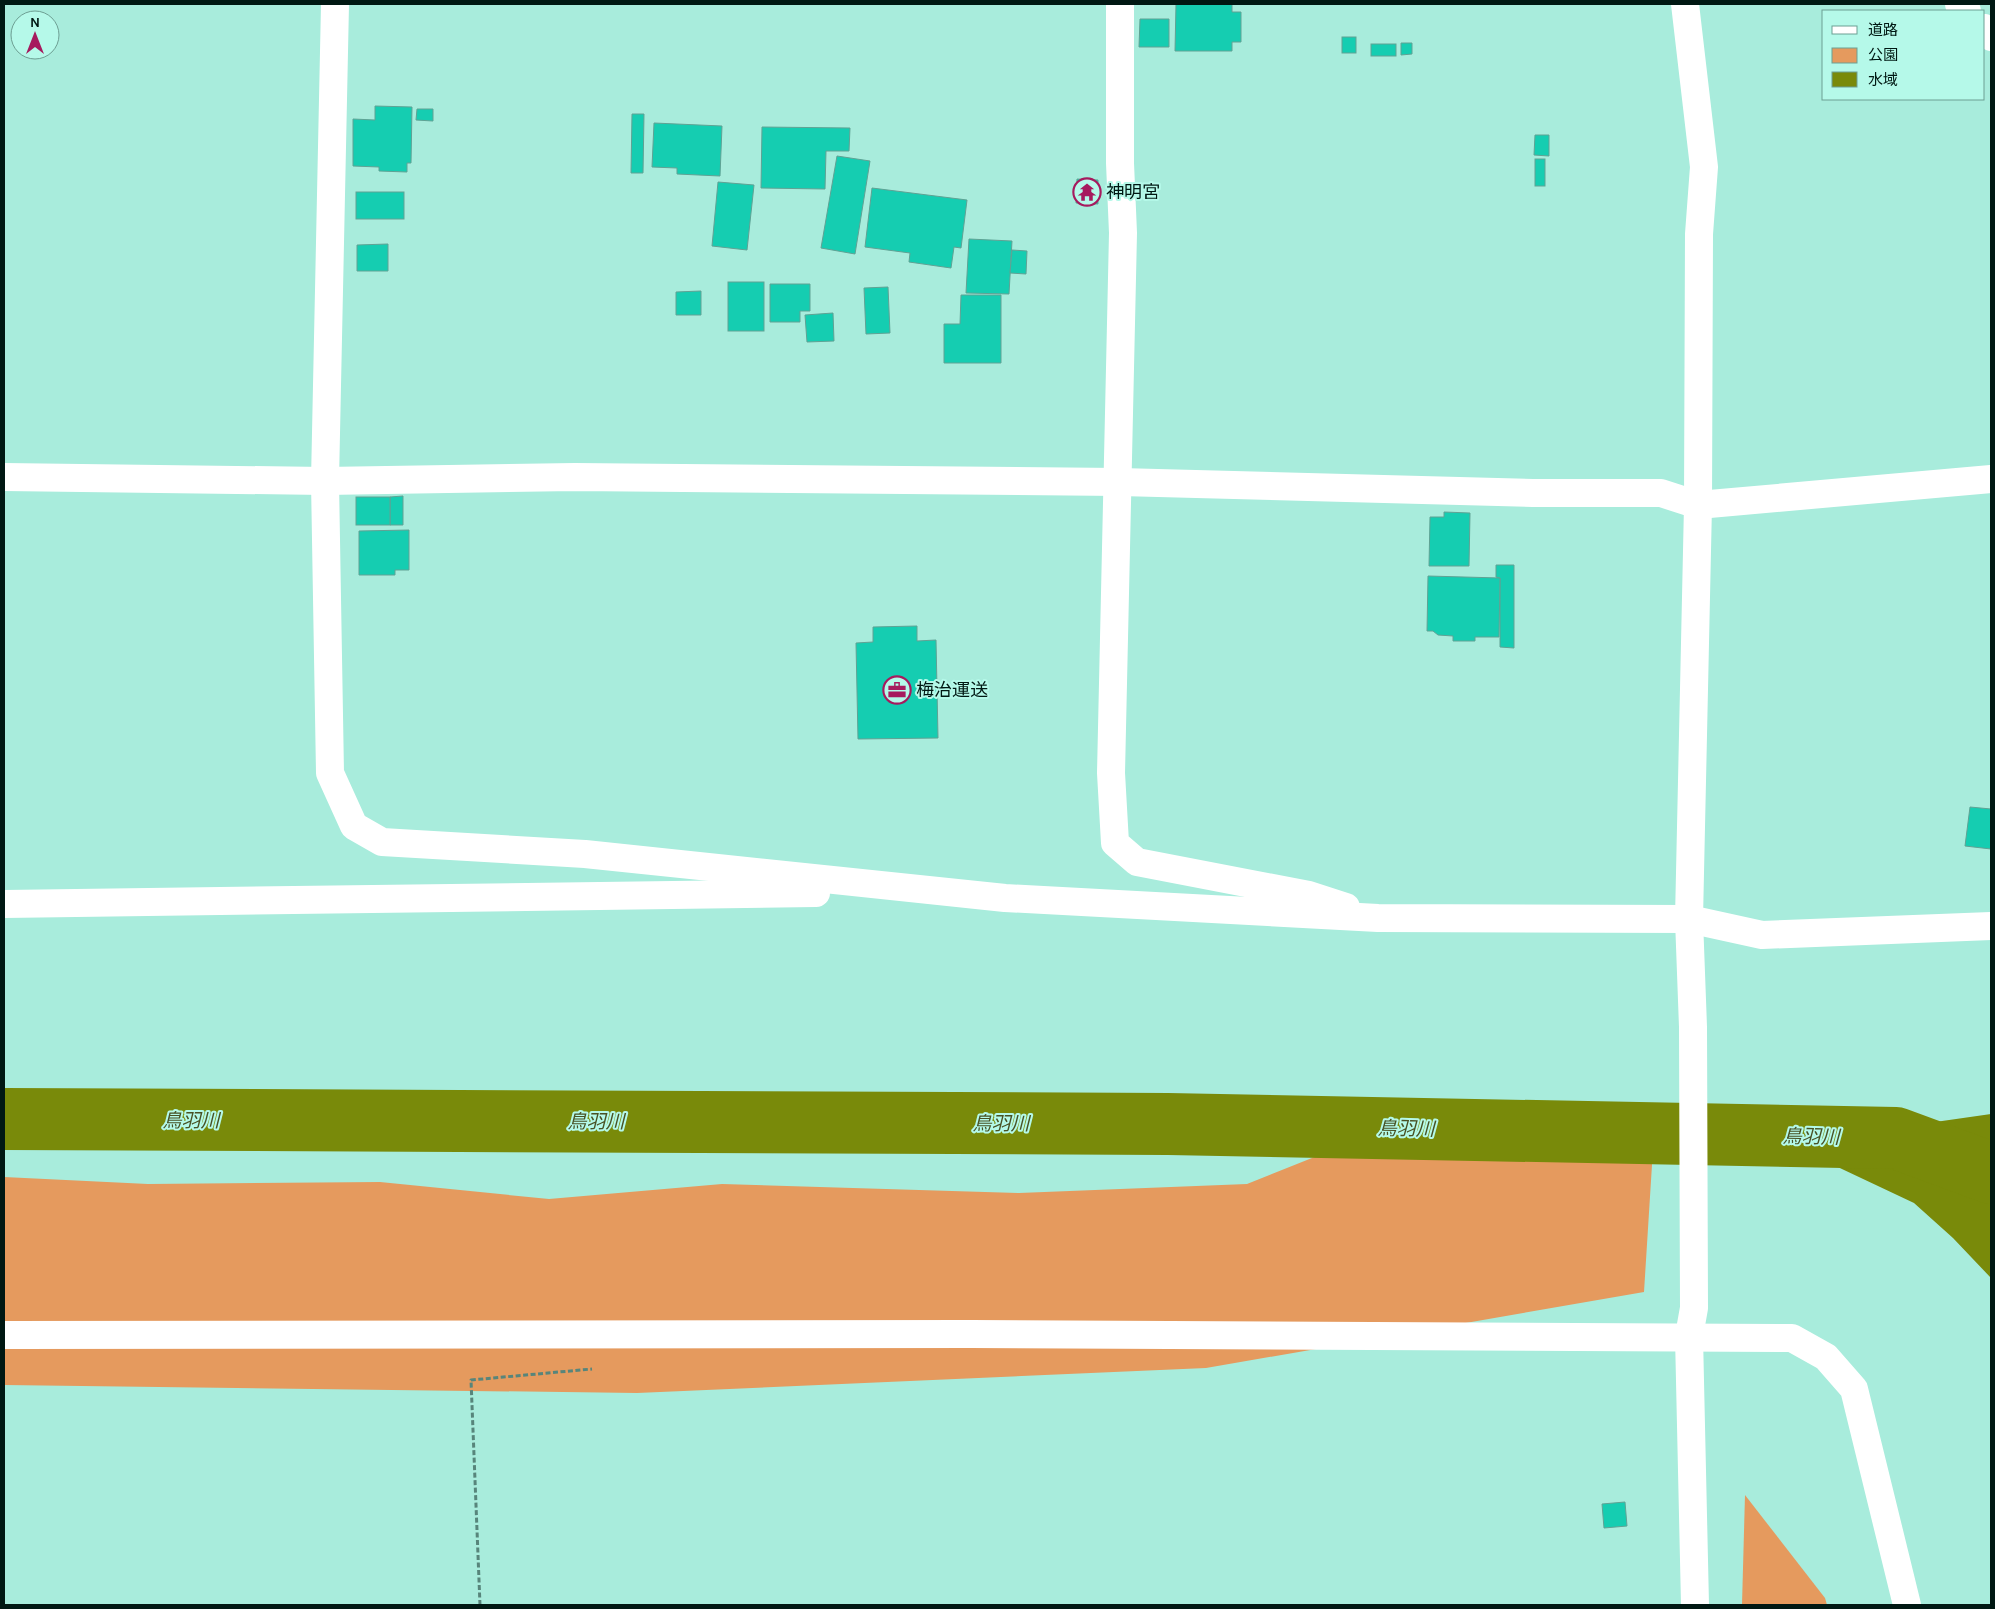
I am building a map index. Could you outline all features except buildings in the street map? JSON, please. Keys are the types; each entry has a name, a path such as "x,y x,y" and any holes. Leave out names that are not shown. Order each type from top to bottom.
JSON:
{"street":[{"path":"335,4 325,481 330,773 354,826 382,842 585,854 1005,898 1378,918 1689,919 1762,935 1991,926"},
{"path":"1120,4 1120,163 1123,233 1120,482 1112,773 1115,843 1137,862 1309,895 1378,918"},
{"path":"1685,4 1704,167 1699,234 1698,505 1689,919 1694,1308 1689,1336 1695,1605"},
{"path":"4,477 325,481 585,477 1120,482 1533,493 1661,493 1698,505 1991,479"},
{"path":"4,904 943,892"},
{"path":"4,1335 971,1334 1792,1338 1826,1357 1854,1389 1907,1605"}],"path":[{"path":"480,1605 472,1380 599,1368"}],"green space":[{"path":"1653,1149 1644,1292 1206,1368 637,1393 4,1385 4,1177 148,1184 380,1182 549,1199 722,1184 1019,1193 1247,1184 1322,1154 1390,1150"},
{"path":"1745,1495 1825,1598 1827,1605 1742,1605"}],"water":[{"path":"1991,1114 1991,1278 1953,1238 1914,1203 1825,1161 1754,1148"}],"waterway":[{"name":"鳥羽川","path":"4,1119 1168,1124 1896,1138 1991,1173"}],"place":[{"name":"神明宮","path":"1087,192"},
{"name":"梅治運送","path":"897,690"}]}
